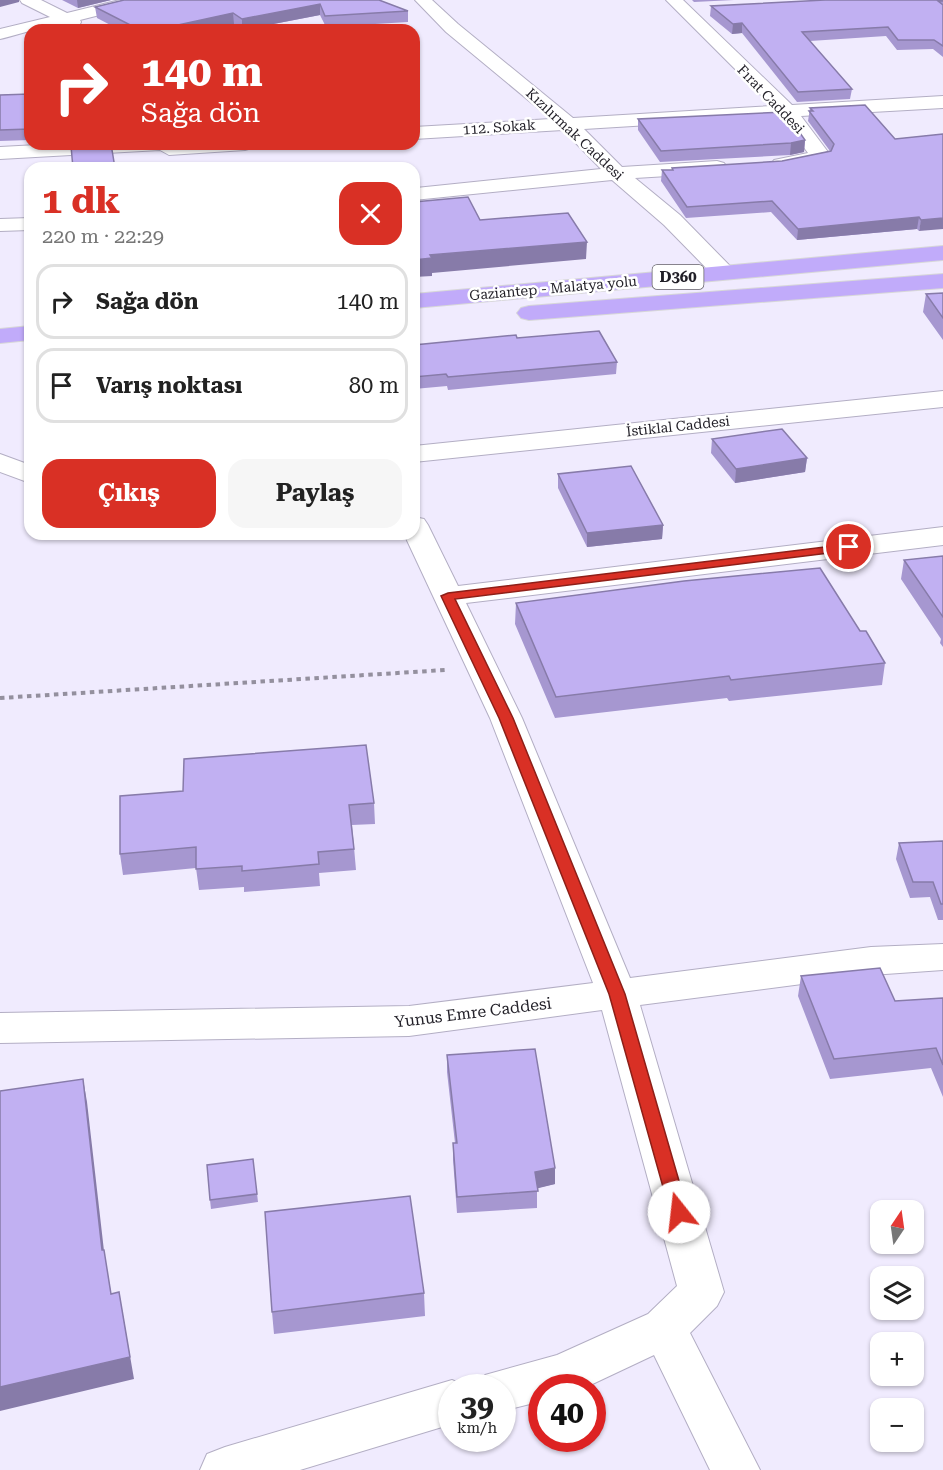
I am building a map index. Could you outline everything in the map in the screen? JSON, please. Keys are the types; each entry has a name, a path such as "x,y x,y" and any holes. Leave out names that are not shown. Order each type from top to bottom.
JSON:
{"highway":[{"name":"Gaziantep - Malatya yolu","path":"420,300 943,254"},
{"name":"Gaziantep - Malatya yolu","path":"420,322 943,281"},
{"path":"0,336 24,334"},
{"path":"0,353 24,351"}],"street":[{"path":"28,0 77,24"},
{"path":"38,24 141,0"},
{"name":"Kızılırmak Caddesi","path":"423,0 452,28 567,123 617,173 672,220 723,273"},
{"path":"678,5 705,9"},
{"name":"Fırat Caddesi","path":"678,5 786,111 821,156 790,163 767,165"},
{"path":"0,34 24,28"},
{"name":"112. Sokak","path":"420,133 943,102"},
{"path":"0,153 168,151"},
{"path":"420,194 617,173 732,166"},
{"path":"0,225 24,224"},
{"name":"İstiklal Caddesi","path":"420,453 943,399"},
{"path":"0,462 24,472"},
{"path":"448,596 943,536"},
{"path":"420,538 506,718 617,994 701,1293 664,1328 564,1374 516,1386"},
{"name":"Yunus Emre Caddesi","path":"0,1028 409,1022 871,961 943,957"},
{"path":"664,1328 735,1470"},
{"path":"225,1470 438,1406"}],"path":[{"path":"0,698 482,668"}],"building":[{"path":"124,0 379,0 408,11 325,16 320,4 242,19 233,13 183,24 128,24 95,7"},
{"path":"825,0 943,0 938,1 943,5 943,46 934,40 898,40 888,27 802,32 852,89 798,92 742,23 733,24 711,6"},
{"path":"24,94 24,129 0,130 0,95"},
{"path":"865,105 895,139 943,134 943,218 921,220 919,217 798,229 772,201 687,207 662,170 782,161 831,151 834,144 809,111 813,111 810,108"},
{"path":"785,112 805,140 791,143 661,151 638,119"},
{"path":"71,150 112,150 114,162 72,162"},
{"path":"468,197 480,220 568,213 587,242 430,255 432,258 420,259 420,201"},
{"path":"943,293 943,318 926,294"},
{"path":"599,331 617,362 448,377 446,374 420,376 420,344 516,335 517,338"},
{"path":"782,429 807,458 736,469 712,439"},
{"path":"631,466 663,525 587,533 558,474"},
{"path":"943,556 943,617 904,560"},
{"path":"820,568 860,631 866,631 885,663 731,680 729,676 556,697 516,603 684,581"},
{"path":"366,745 374,803 349,805 354,849 318,852 319,864 242,871 242,866 196,869 196,847 120,854 120,796 183,791 184,759"},
{"path":"943,841 943,904 941,904 933,882 913,882 899,843"},
{"path":"880,968 895,1001 943,998 943,1065 936,1048 834,1059 801,976"},
{"path":"535,1049 555,1168 535,1172 538,1191 457,1197 453,1143 457,1143 447,1055"},
{"path":"83,1079 102,1250 104,1250 111,1294 119,1292 130,1357 0,1387 0,1091"},
{"path":"253,1159 257,1194 210,1200 207,1165"},
{"path":"410,1196 424,1293 272,1312 265,1212"}],"route":[{"path":"679,1212 617,994 506,718 448,596 849,547"}]}
